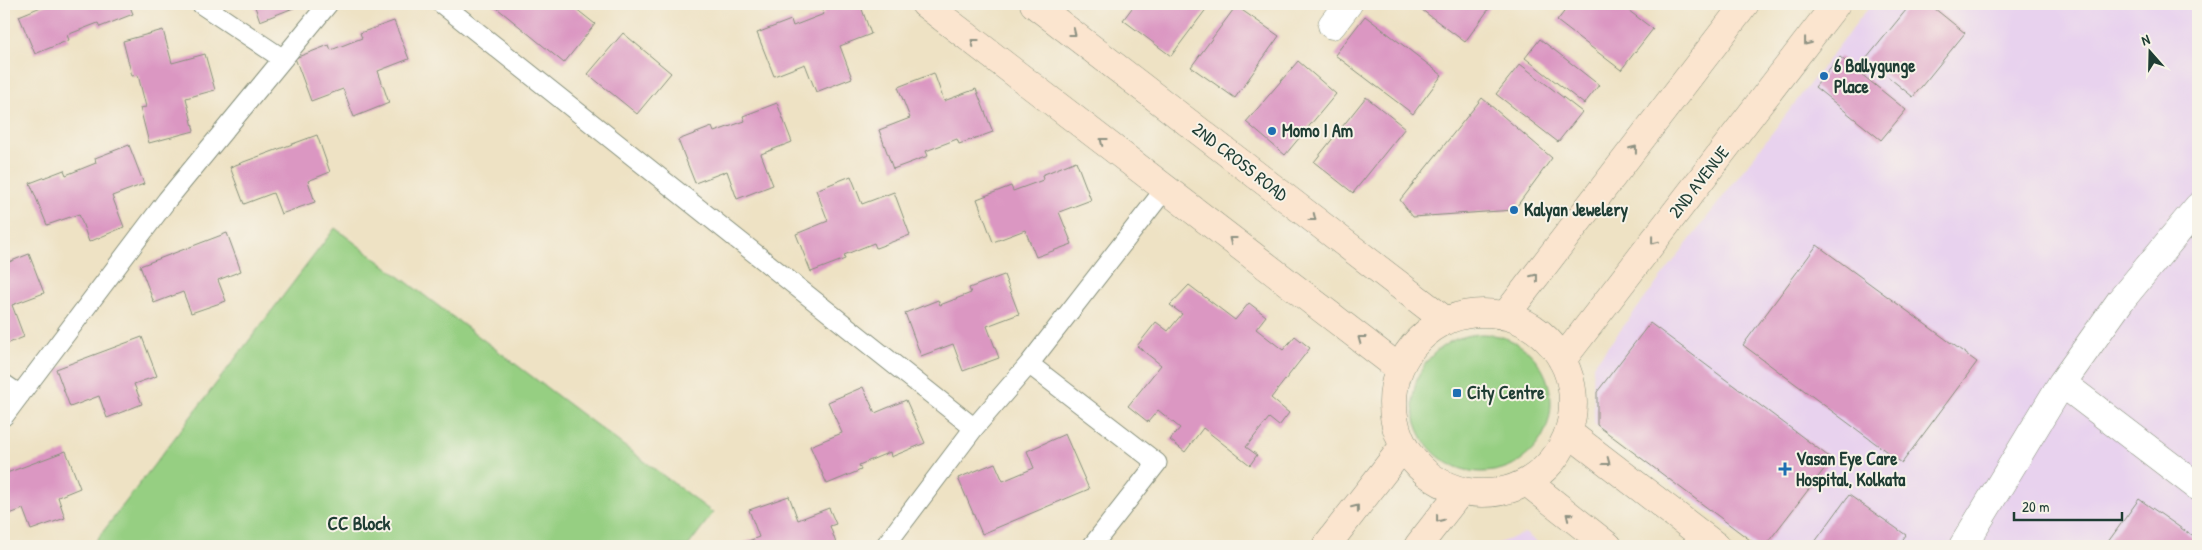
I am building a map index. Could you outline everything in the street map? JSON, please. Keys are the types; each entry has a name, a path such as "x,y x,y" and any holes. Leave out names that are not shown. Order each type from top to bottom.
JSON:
{"street":[{"path":"925,4 1399,368"},
{"name":"2ND CROSS ROAD","path":"1034,4 1446,321"},
{"path":"1332,25 1348,4"},
{"path":"1505,316 1745,4"},
{"name":"2ND AVENUE","path":"1562,360 1836,4"},
{"path":"1967,544 2062,383 2121,300 2194,220"},
{"path":"1485,313 1505,316 1522,322 1552,344 1562,360 1571,383 1574,408 1568,433 1559,452 1545,469 1527,482 1506,491 1483,494 1461,492 1443,485 1427,475 1414,462 1403,447 1395,428 1392,408 1393,388 1399,368 1410,348 1427,332 1446,321 1472,314 1485,313"},
{"path":"2062,383 2198,487"},
{"path":"1568,433 1716,546"},
{"path":"1326,546 1403,447"},
{"path":"1527,482 1608,546"},
{"path":"1418,546 1461,492"}],"lane":[{"path":"201,4 283,59"},
{"path":"4,416 167,200 328,4"},
{"path":"442,4 974,428"},
{"path":"885,546 974,428 1029,364 1166,189"},
{"path":"1029,364 1157,463 1092,546"},
{"path":"4,384 20,395"}],"shaded area":[{"path":"1871,4 2198,4 2198,546 1753,546 1594,424 1593,366"},
{"path":"1525,533 1542,546 1491,546"}],"green space":[{"path":"335,228 713,513 688,546 92,546"},
{"path":"1482,334 1508,339 1531,354 1546,377 1551,403 1546,429 1531,452 1508,467 1482,472 1456,467 1433,452 1418,429 1413,403 1418,377 1433,354 1456,339"}],"building":[{"path":"48,4 129,4 133,14 100,27 98,23 67,35 69,40 35,54 19,16"},
{"path":"254,4 295,4 296,7 260,21"},
{"path":"492,4 570,4 595,24 564,63"},
{"path":"835,4 860,4 871,34 840,46 852,78 816,92 805,64 774,76 757,33 791,20 793,26 824,14 822,9"},
{"path":"1135,4 1210,4 1171,56 1123,20"},
{"path":"1414,4 1488,4 1491,6 1465,42"},
{"path":"1570,4 1620,4 1653,29 1621,70 1557,21"},
{"path":"1911,4 1929,4 1965,33 1913,97 1866,59"},
{"path":"1236,6 1279,36 1235,98 1191,67"},
{"path":"1365,16 1442,75 1413,114 1335,55"},
{"path":"394,21 409,59 378,71 389,103 354,117 343,89 311,101 295,58 329,45 331,50 362,38 360,33"},
{"path":"163,30 172,63 205,54 215,90 186,98 194,131 149,143 140,108 146,107 138,75 132,76 123,41"},
{"path":"623,33 671,73 637,114 588,74"},
{"path":"1540,39 1599,85 1584,104 1525,58"},
{"path":"1840,57 1906,110 1881,140 1815,87"},
{"path":"1298,61 1336,94 1285,155 1246,122"},
{"path":"1520,64 1582,112 1558,142 1496,94"},
{"path":"934,73 944,101 976,89 993,132 959,144 957,139 926,151 928,156 893,169 879,130 910,118 898,87"},
{"path":"1366,97 1405,128 1353,193 1314,162"},
{"path":"1482,98 1552,158 1514,210 1413,217 1400,200"},
{"path":"777,103 792,142 761,154 773,185 737,199 727,171 695,183 678,140 712,127 714,132 745,121 743,116"},
{"path":"317,135 330,172 308,181 315,202 281,214 273,193 244,204 230,167"},
{"path":"129,145 144,184 112,196 124,227 89,242 79,214 47,225 30,183 64,170 66,175 96,163 95,158"},
{"path":"1076,161 1091,200 1059,212 1072,244 1036,257 1025,230 993,242 977,199 1011,186 1013,191 1043,180 1042,175"},
{"path":"851,176 862,204 894,192 910,235 876,248 874,243 844,255 845,259 811,272 796,234 828,221 816,190"},
{"path":"227,233 241,271 218,280 226,301 191,313 183,292 154,303 140,266"},
{"path":"1817,245 1977,362 1902,463 1743,345"},
{"path":"29,254 44,293 12,305 24,337 4,345 4,264"},
{"path":"1004,275 1019,314 987,326 999,358 963,371 953,344 921,356 905,313 938,300 940,305 971,293 969,288"},
{"path":"1189,285 1235,320 1249,303 1266,316 1256,329 1283,350 1295,336 1310,348 1271,398 1289,413 1279,426 1269,418 1246,447 1257,455 1250,465 1203,428 1185,452 1170,440 1180,428 1158,410 1148,422 1128,406 1161,365 1137,346 1156,322 1168,331 1182,314 1170,305"},
{"path":"1650,323 1832,459 1765,546 1758,546 1597,425 1597,392"},
{"path":"142,337 157,376 134,384 142,404 107,418 99,396 70,407 56,369"},
{"path":"863,387 875,413 906,400 925,443 891,457 890,452 859,465 861,470 827,484 810,446 842,433 828,402"},
{"path":"1065,434 1089,489 982,534 958,478 995,463 1003,481 1034,468 1027,451"},
{"path":"66,451 80,488 58,497 65,518 31,530 23,509 4,516 4,474"},
{"path":"1849,495 1906,535 1898,546 1812,546"},
{"path":"789,496 798,520 829,508 836,524 830,526 837,546 735,546 759,537 749,510"},
{"path":"2139,499 2198,540 2198,546 2105,546"}],"place":[{"name":"6 Ballygunge Place","path":"1824,76"},
{"name":"Momo I Am","path":"1272,131"},
{"name":"Kalyan Jewelery","path":"1514,210"},
{"name":"City Centre","path":"1457,393"},
{"name":"Vasan Eye Care Hospital, Kolkata","path":"1785,469"}],"district":[{"name":"CC Block","path":"359,523"}]}
